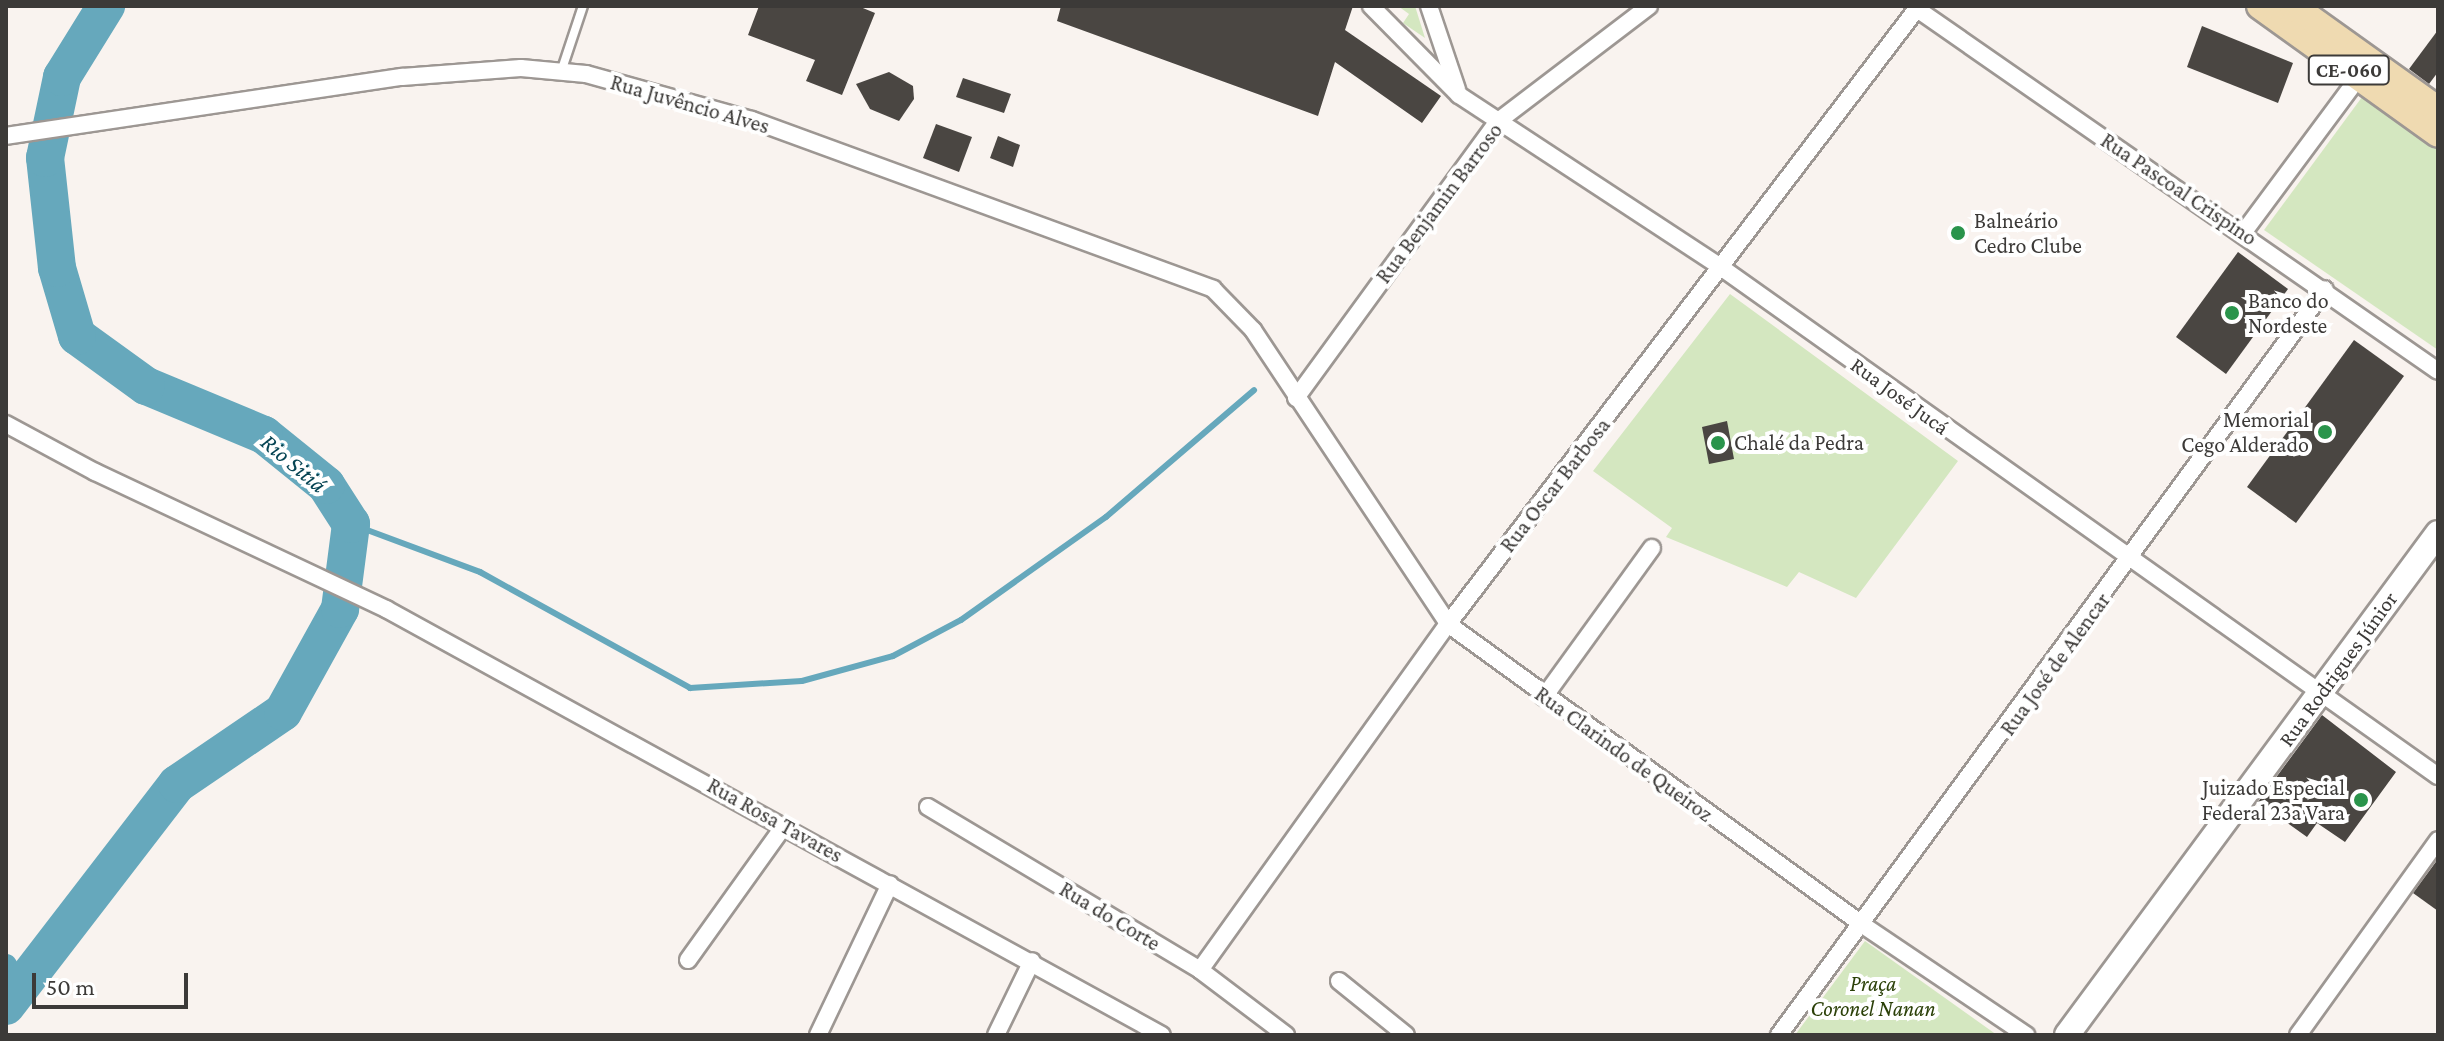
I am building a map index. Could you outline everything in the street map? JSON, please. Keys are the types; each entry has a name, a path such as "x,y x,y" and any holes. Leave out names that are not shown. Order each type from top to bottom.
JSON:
{"main road":[{"name":"CE-060","path":"2260,6 2364,70 2438,110"},
{"name":"CE-060","path":"2293,6 2438,134"},
{"name":"Rua Rodrigues Júnior","path":"2067,1035 2438,533"}],"street":[{"name":"Rua José Jucá","path":"1371,6 1459,95 1722,268 2438,776"},
{"path":"1429,6 1459,95"},
{"name":"Rua Benjamin Barroso","path":"1296,398 1497,122 1649,6"},
{"name":"Rua Pascoal Crispino","path":"1918,7 2438,371"},
{"name":"Rua Oscar Barbosa","path":"1200,970 1448,624 1918,7"},
{"name":"Rua Juvêncio Alves","path":"8,136 402,77 521,68 561,72 639,87 752,120 1213,289 1253,330 1296,398"},
{"path":"2243,233 2364,70"},
{"name":"Rua José de Alencar","path":"1779,1035 2131,561 2325,289"},
{"name":"Rua Clarindo de Queiroz","path":"1296,398 1448,624 1544,697 1863,925 2026,1035"},
{"name":"Rua Rosa Tavares","path":"6,424 95,472 386,609 1032,961 1153,1032"},
{"path":"1544,697 1652,548"},
{"name":"Rua do Corte","path":"928,807 1200,970 1286,1035"},
{"path":"688,960 784,826"},
{"path":"2298,1035 2438,840"},
{"path":"818,1035 890,884"},
{"path":"996,1035 1032,961"},
{"path":"1339,981 1406,1035"}],"lane":[{"path":"561,72 583,6"}],"green space":[{"path":"1398,6 1415,6 1425,38 1403,23 1409,14"},
{"path":"2365,93 2438,146 2438,350 2264,230"},
{"path":"1730,294 1958,461 1856,598 1799,572 1787,587 1666,537 1672,528 1593,471"},
{"name":"Praça Coronel Nanan","path":"1865,941 1997,1035 1795,1035"}],"building":[{"path":"759,6 858,6 875,13 842,95 806,81 815,60 748,35"},
{"path":"1061,6 1353,6 1345,30 1441,96 1422,123 1335,62 1318,116 1057,21"},
{"path":"2202,26 2293,63 2278,103 2187,67"},
{"path":"2438,30 2438,72 2429,84 2409,69"},
{"path":"889,72 913,86 914,99 899,121 870,109 856,84"},
{"path":"963,78 1011,94 1004,113 956,97"},
{"path":"936,124 972,137 959,172 923,158"},
{"path":"998,136 1020,145 1013,167 990,158"},
{"name":"Banco do Nordeste","path":"2238,252 2288,289 2226,374 2176,337"},
{"name":"Memorial Cego Alderado","path":"2354,340 2404,376 2296,523 2247,487"},
{"name":"Chalé da Pedra","path":"1727,421 1734,459 1709,464 1702,427"},
{"path":"2322,715 2396,772 2345,842 2317,823 2307,837 2258,802"},
{"path":"2438,859 2438,911 2413,893"}],"waterway":[{"name":"Rio Sitiá","path":"6,1006 177,784 283,712 340,609 351,524 326,485 264,435 146,386 77,336 57,268 45,158 62,77 106,6"},
{"path":"351,524 480,572 690,688 802,681 893,656 961,620 1106,517 1254,390"},
{"path":"6,965 20,988"}],"place":[{"name":"Balneário Cedro Clube","path":"1958,233"},
{"name":"Banco do Nordeste","path":"2232,313"},
{"name":"Memorial Cego Alderado","path":"2325,432"},
{"name":"Chalé da Pedra","path":"1718,443"},
{"name":"Juizado Especial Federal 23a Vara","path":"2361,800"}]}
